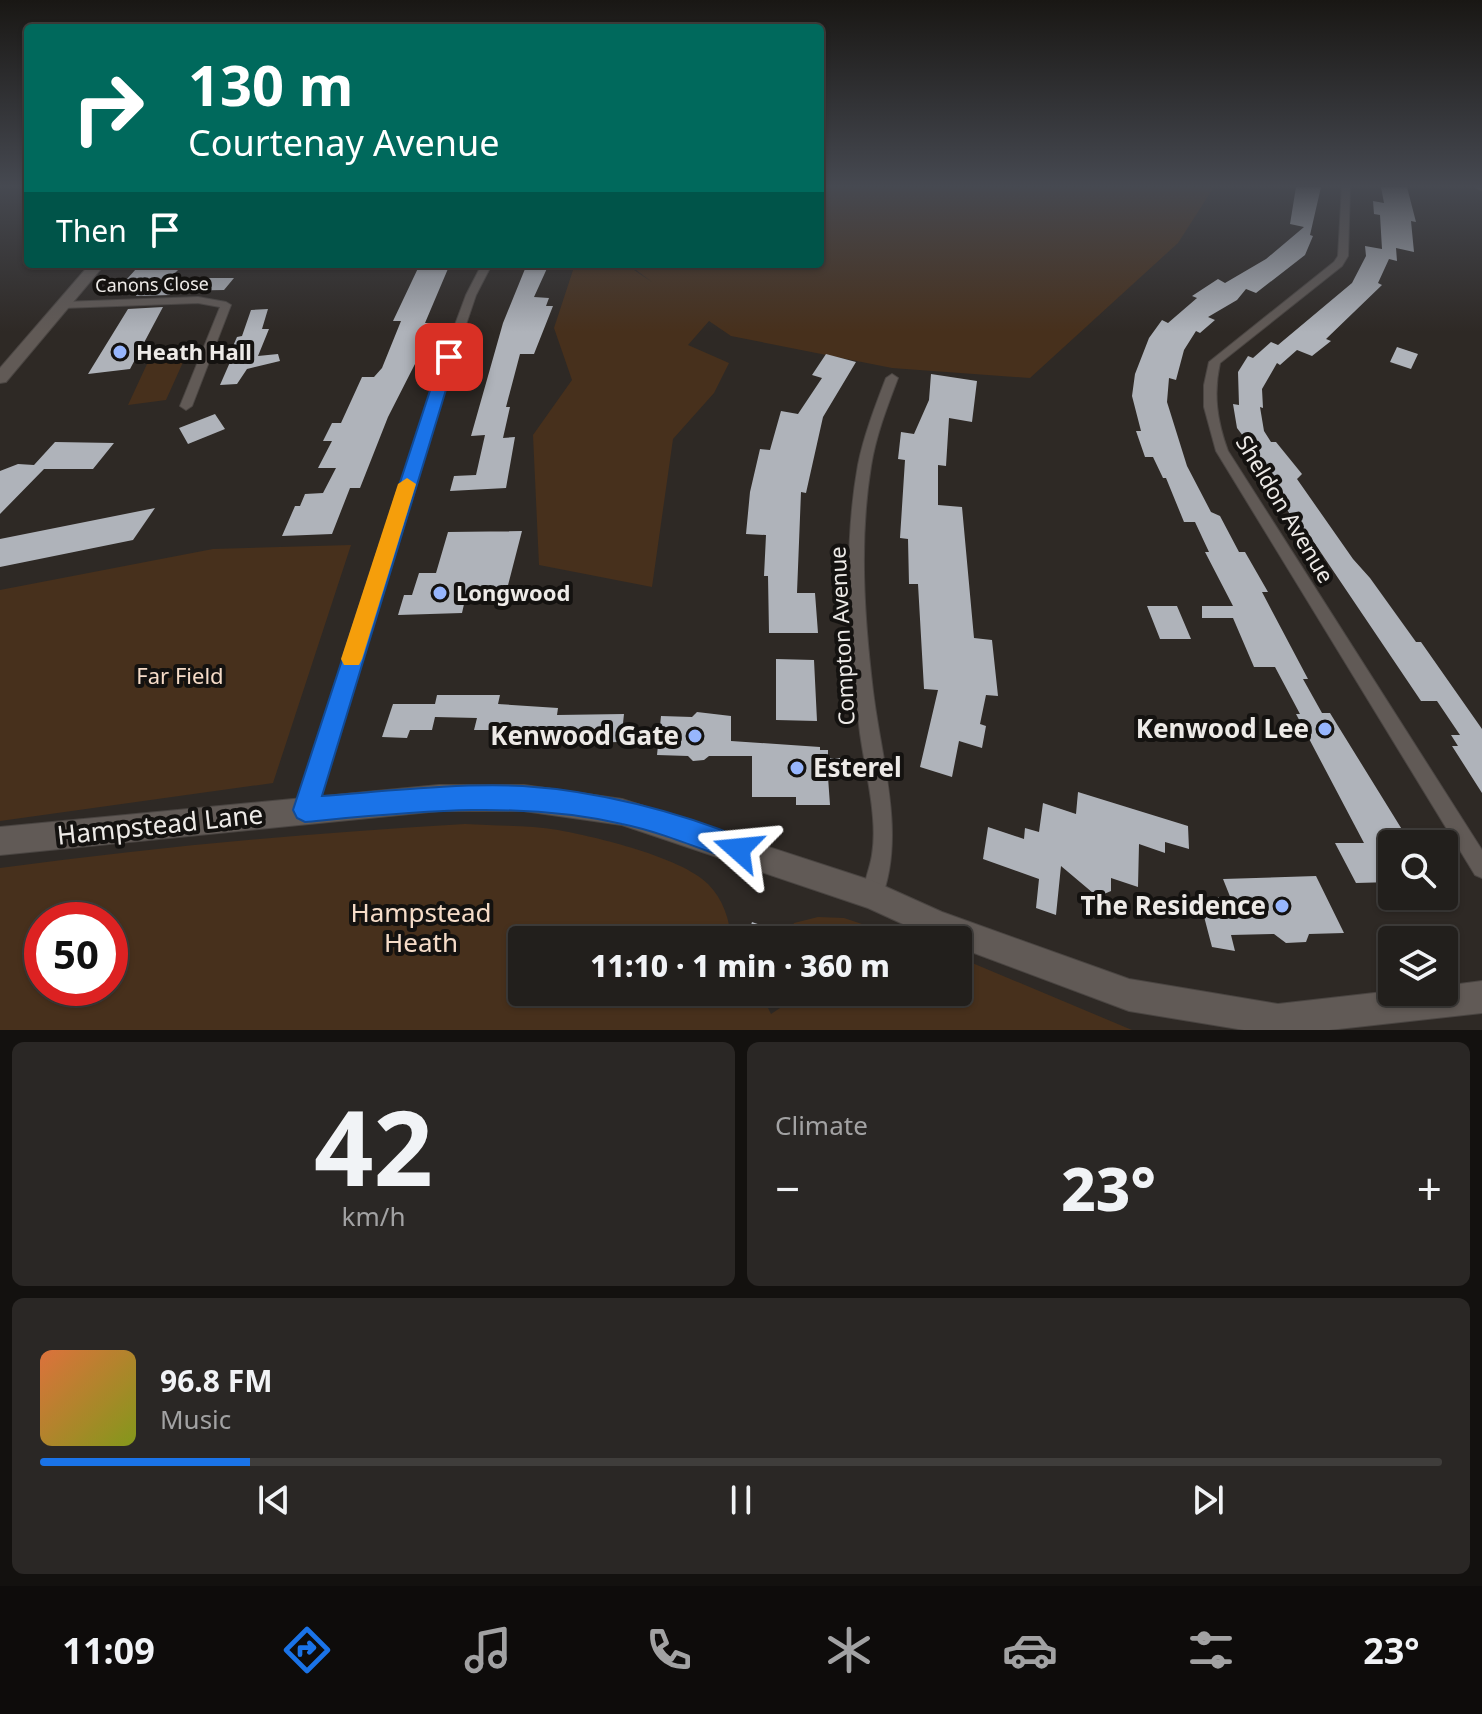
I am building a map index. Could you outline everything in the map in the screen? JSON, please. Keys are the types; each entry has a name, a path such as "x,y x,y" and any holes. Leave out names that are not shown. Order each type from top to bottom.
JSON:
{"main road":[{"path":"0,378 95,268"},
{"name":"Hampstead Lane","path":"0,841 439,798 524,798 622,812 873,895 937,925 1129,995 1278,1020 1482,997"}],"street":[{"name":"Sheldon Avenue","path":"1344,235 1343,256 1338,264 1241,338 1215,362 1207,387 1211,426 1222,451 1482,868"},
{"path":"305,810 449,357 471,295 485,268"},
{"name":"Canons Close","path":"63,305 198,300 226,305 186,406"},
{"name":"Compton Avenue","path":"873,895 883,841 860,644 858,510 863,463 872,425 892,378"}],"green space":[{"path":"824,235 1183,235 1030,378 892,368 731,336 709,321 688,345 729,363 714,393 673,439 652,587 539,565 533,435 572,380 554,328 574,268 631,268 652,282 633,268 824,268"},
{"path":"184,360 166,400 128,405 147,364"},
{"name":"Far Field","path":"351,545 273,783 0,821 0,590 213,549"},
{"name":"Hampstead Heath","path":"465,824 558,830 615,843 679,865 708,884 725,910 729,926 508,926 508,1006 767,1006 771,1014 783,1006 972,1006 972,963 1132,1030 0,1030 0,868 290,836"},
{"path":"818,917 844,918 868,926 792,926"}],"building":[{"path":"1294,235 1313,236 1305,255 1256,293 1246,289 1237,300 1208,317 1215,320 1200,333 1196,331 1184,350 1176,380 1169,378 1167,402 1187,466 1211,512 1220,516 1239,552 1245,552 1268,592 1262,592 1308,679 1303,679 1322,713 1330,713 1402,830 1378,830 1378,882 1356,883 1335,843 1364,843 1296,714 1300,714 1275,667 1254,667 1233,618 1202,618 1202,606 1233,606 1205,552 1209,552 1195,522 1184,522 1166,478 1163,478 1153,457 1145,457 1136,431 1141,431 1132,396 1135,374 1149,338 1162,320 1168,323 1197,298 1192,296 1218,279 1225,283 1266,259"},
{"path":"1381,235 1412,235 1414,252 1396,248 1397,261 1389,259 1378,283 1382,285 1326,339 1331,341 1312,356 1297,350 1280,365 1277,363 1262,389 1263,408 1260,407 1264,431 1302,474 1297,479 1353,559 1416,642 1421,642 1482,729 1482,793 1452,746 1458,746 1451,735 1460,735 1437,701 1421,701 1305,529 1298,529 1255,452 1237,428 1233,404 1239,405 1238,372 1248,356 1253,358 1271,342 1278,345 1352,283 1366,256 1365,246 1382,249"},
{"path":"418,268 448,268 425,323 431,323 415,364 388,417 360,488 350,488 332,534 282,536 295,506 300,506 305,494 323,493 336,468 318,468 332,441 323,441 332,423 341,423 362,377 374,377 382,368 401,321 393,321"},
{"path":"525,268 547,268 534,297 549,298 546,306 553,306 534,354 520,354 506,407 510,407 503,438 515,437 506,488 450,491 454,476 476,475 485,435 471,436 503,323"},
{"path":"136,269 179,269 170,278 234,278 224,290 172,291 170,295 136,296 137,293 120,293 122,290 117,290"},
{"name":"Heath Hall","path":"163,307 130,369 88,374 128,309"},
{"path":"268,309 262,329 269,329 258,356 278,354 280,361 247,369 237,384 220,385 234,353 230,353 237,337 242,336 251,310"},
{"path":"1397,347 1418,354 1411,369 1390,362"},
{"path":"826,354 856,362 823,417 806,493 801,492 797,593 815,593 818,633 769,633 768,576 764,576 766,535 746,534 750,492 760,449 770,450 781,411 798,414 822,378 812,375"},
{"path":"931,374 977,381 972,422 949,418 946,466 938,465 938,505 962,507 974,638 992,640 998,696 986,695 980,724 986,726 982,748 959,741 952,777 920,767 938,690 924,689 918,584 909,584 908,539 900,538 905,460 898,459 901,432 914,434 929,400"},
{"path":"215,414 225,429 188,444 179,428"},
{"path":"55,442 114,443 93,469 44,469 0,514 0,471 18,464 34,465"},
{"path":"155,508 133,540 0,567 0,539"},
{"path":"522,531 507,589 467,591 462,613 398,615 404,595 412,595 419,573 436,573 448,532"},
{"path":"1147,606 1177,606 1191,639 1160,639"},
{"path":"776,659 814,660 817,721 776,720"},
{"path":"437,695 500,695 498,704 558,708 557,715 624,714 621,742 568,743 569,733 530,733 528,741 504,741 506,730 474,730 477,718 435,717 432,730 410,730 407,738 382,737 393,704 435,704"},
{"path":"697,712 731,716 731,741 820,747 820,750 828,750 828,758 840,758 842,778 828,777 830,805 796,805 796,797 752,797 752,756 709,756 693,761 688,756 657,755 661,716 692,717"},
{"path":"1078,792 1188,826 1189,849 1165,842 1165,853 1139,844 1138,887 1111,878 1111,891 1104,894 1093,893 1061,866 1056,915 1036,908 1039,879 983,859 988,827 1024,839 1025,828 1039,832 1043,803 1076,814"},
{"name":"The Residence","path":"1316,876 1344,933 1309,934 1306,942 1286,943 1274,934 1231,935 1235,951 1212,947 1201,905 1219,907 1217,897 1231,899 1223,879"}],"slow traffic":[{"path":"352,659 407,484"}],"place":[{"name":"Heath Hall","path":"120,352"},
{"name":"Longwood","path":"440,593"},
{"name":"Kenwood Lee","path":"1325,729"},
{"name":"Kenwood Gate","path":"695,736"},
{"name":"Esterel","path":"797,768"},
{"name":"The Residence","path":"1282,906"}],"route":[{"path":"449,357 305,810 439,798 524,798 622,812 738,849"}]}
